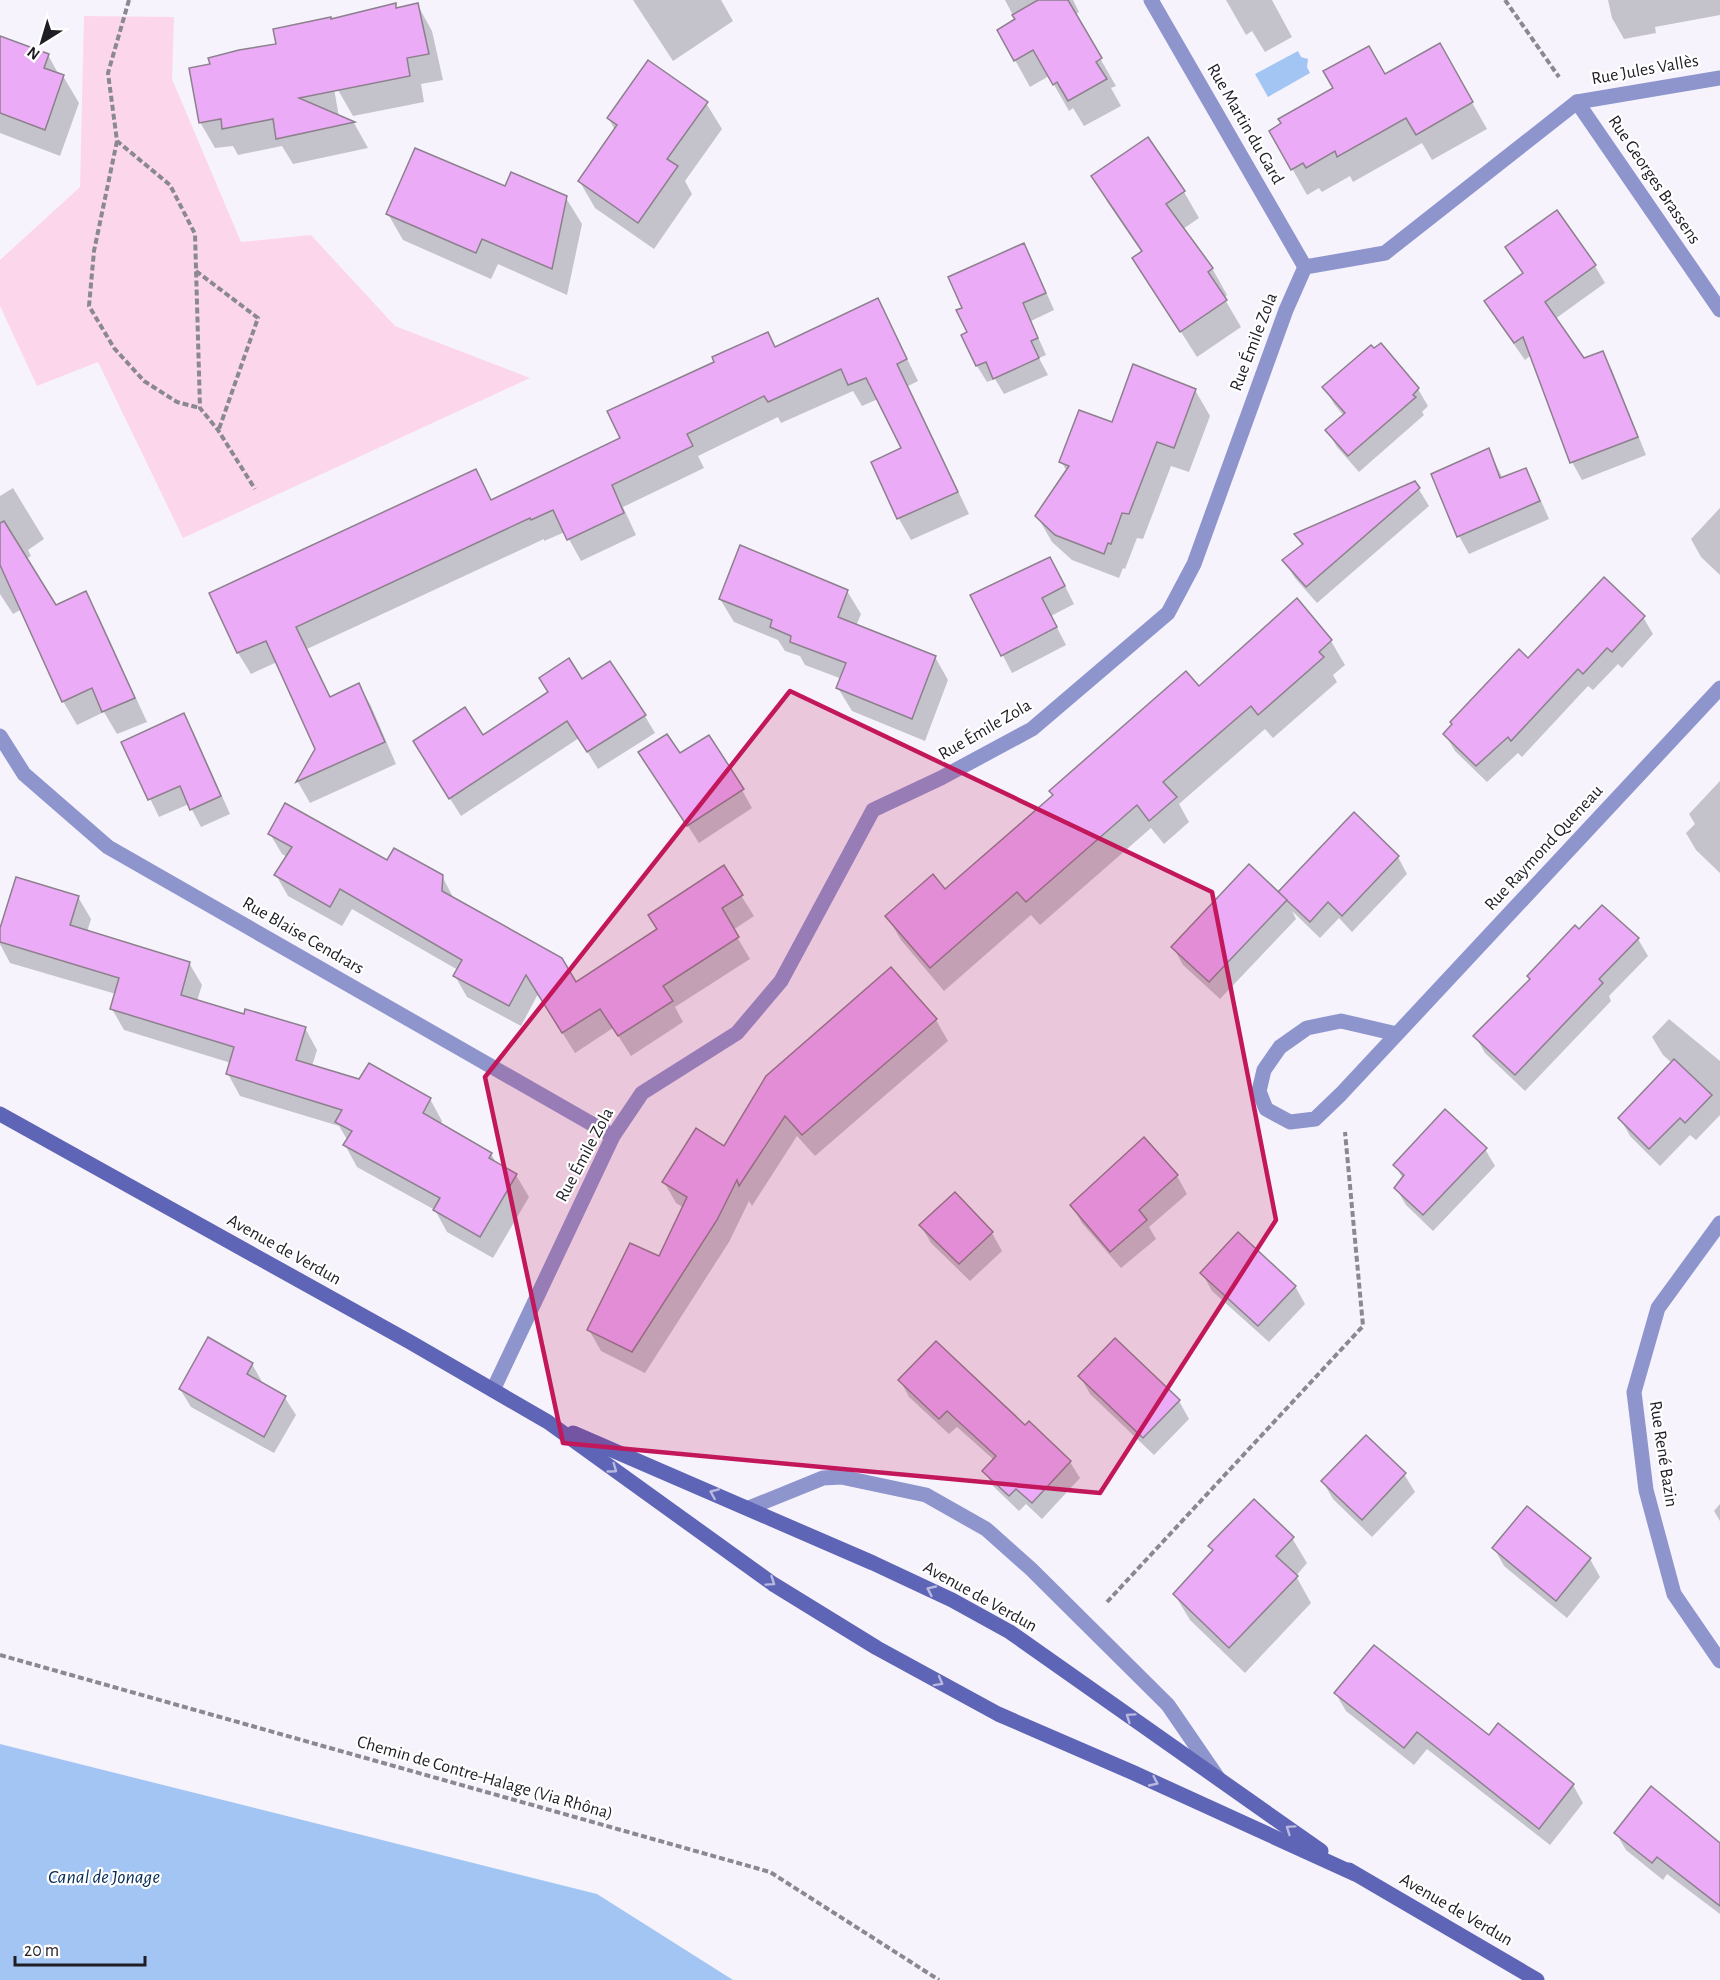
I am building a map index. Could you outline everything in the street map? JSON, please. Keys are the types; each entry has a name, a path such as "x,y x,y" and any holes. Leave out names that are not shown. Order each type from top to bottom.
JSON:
{"main road":[{"name":"Avenue de Verdun","path":"0,1114 548,1422 773,1584 877,1648 998,1714 1355,1874"},
{"name":"Avenue de Verdun","path":"548,1422 883,1568 952,1600 1010,1632 1355,1874 1537,1980"}],"street":[{"name":"Rue Martin du Gard","path":"1151,0 1305,267"},
{"name":"Rue Jules Vallès","path":"1577,102 1720,78"},
{"path":"1305,267 1385,253 1577,102"},
{"name":"Rue Georges Brassens","path":"1577,102 1720,310"},
{"name":"Rue Émile Zola","path":"493,1390 613,1136 642,1093 737,1033 781,981 873,810 941,778 1032,729 1168,613 1194,564 1286,310 1305,267"},
{"name":"Rue Raymond Queneau","path":"1397,1034 1341,1021 1307,1028 1280,1047 1264,1070 1259,1091 1266,1109 1290,1122 1316,1119 1341,1094 1720,688"},
{"name":"Rue Blaise Cendrars","path":"0,736 24,774 108,847 613,1136"},
{"name":"Rue René Bazin","path":"1720,1223 1658,1308 1634,1392 1647,1490 1674,1594 1720,1661"},
{"path":"749,1508 823,1478 841,1477 926,1495 986,1528 1031,1569 1168,1705 1219,1780"}],"path":[{"path":"129,0 108,73 117,141 94,251 89,306 114,348 144,381 177,402 200,408 218,430 255,489"},
{"path":"1505,0 1577,102"},
{"path":"117,141 171,185 195,234 200,408"},
{"path":"196,271 258,318 218,430"},
{"path":"1086,1625 1363,1326 1341,1094"},
{"name":"Chemin de Contre-Halage (Via Rhôna)","path":"0,1655 770,1872 939,1980"}],"highlighted area":[{"path":"790,691 1212,892 1276,1220 1100,1493 563,1443 485,1077"}],"shaded area":[{"path":"84,16 174,17 172,79 241,242 311,235 395,326 530,378 183,538 98,362 37,386 0,306 0,260 80,187"}],"water":[{"path":"1298,51 1301,57 1308,59 1307,67 1310,73 1268,97 1255,74"},
{"name":"Canal de Jonage","path":"0,1744 597,1894 733,1980 0,1980"}],"building":[{"path":"1038,0 1068,0 1102,58 1096,62 1107,79 1068,101 1057,82 1053,85 1033,50 1014,61 997,30 1015,19 1012,15"},
{"path":"396,3 396,8 418,3 429,54 407,58 410,76 299,98 355,122 276,139 273,119 222,129 221,119 199,123 189,68 210,64 208,58 276,44 273,29 331,17 331,19"},
{"path":"0,36 49,54 44,68 64,75 45,130 0,113"},
{"path":"1440,43 1473,102 1416,135 1406,118 1337,157 1335,151 1306,168 1303,163 1291,170 1269,131 1281,123 1278,119 1333,88 1323,71 1369,46 1385,74"},
{"path":"648,60 708,102 667,159 678,166 638,223 578,181 617,125 607,118"},
{"path":"1148,137 1185,191 1166,204 1213,268 1208,272 1227,300 1180,332 1132,258 1142,251 1091,176"},
{"path":"415,148 505,186 511,172 567,196 552,269 482,239 476,253 386,214"},
{"path":"1557,210 1596,265 1545,302 1584,358 1603,351 1638,437 1570,463 1523,337 1514,343 1484,301 1523,273 1505,247"},
{"path":"1024,243 1046,293 1023,303 1038,338 1031,341 1039,358 993,379 986,362 976,366 961,335 967,332 956,310 962,308 948,277"},
{"path":"878,298 907,359 897,364 958,492 897,519 871,462 901,448 866,378 848,385 841,369 768,402 764,396 687,434 693,446 612,485 624,513 567,540 553,510 531,520 530,518 296,627 330,697 359,683 385,742 296,782 315,749 266,641 237,653 209,593 476,469 491,500 620,438 607,411 714,362 712,357 768,332 775,347"},
{"path":"1381,343 1419,388 1413,395 1416,397 1348,456 1325,430 1345,413 1322,387 1371,345 1374,348"},
{"path":"1133,364 1196,389 1174,448 1157,442 1129,514 1122,513 1111,544 1108,543 1104,554 1055,535 1035,516 1069,466 1059,462 1079,410 1112,422"},
{"path":"1489,448 1500,478 1526,468 1540,501 1457,537 1431,474"},
{"path":"1415,481 1420,488 1306,587 1282,560 1303,544 1294,534"},
{"path":"4,521 56,605 86,591 135,698 102,712 92,688 62,702 0,565 0,523"},
{"path":"740,545 848,590 838,617 936,656 912,719 836,688 846,663 790,642 791,636 770,627 772,620 719,599"},
{"path":"1050,557 1065,586 1042,598 1057,627 1001,656 970,595"},
{"path":"1604,577 1645,616 1612,652 1607,648 1583,674 1578,669 1511,741 1508,737 1476,766 1443,734 1452,724 1450,722 1519,649 1528,658"},
{"path":"1297,598 1332,640 1319,652 1324,657 1258,715 1251,706 1163,782 1177,797 1149,821 1137,805 1026,902 1017,892 930,968 885,916 933,874 945,889 1053,795 1049,791 1186,671 1199,686"},
{"path":"569,658 582,679 610,661 646,715 587,752 567,721 449,799 413,741 465,707 483,735 548,692 539,678"},
{"path":"184,713 221,796 190,810 180,786 148,800 121,742"},
{"path":"667,734 680,753 709,735 744,789 687,826 638,752"},
{"path":"285,803 387,860 394,848 443,875 442,891 562,958 576,982 657,929 648,915 724,865 743,895 722,908 739,937 663,986 673,1001 618,1036 600,1009 562,1033 526,975 509,1006 453,976 462,960 340,889 330,907 274,875 292,847 268,834"},
{"path":"1354,812 1399,856 1342,916 1328,902 1310,922 1278,892"},
{"path":"1249,864 1287,900 1209,982 1171,947"},
{"path":"16,877 79,896 70,925 190,962 181,995 244,1014 245,1009 306,1027 296,1060 359,1079 369,1063 431,1098 423,1113 492,1153 489,1158 517,1174 480,1237 433,1210 440,1198 343,1145 352,1131 335,1122 342,1110 226,1074 234,1047 110,1009 119,978 0,942 0,928"},
{"path":"1602,905 1639,938 1599,979 1603,983 1515,1075 1473,1036 1530,979 1527,976 1575,925 1579,929"},
{"path":"891,967 937,1019 802,1135 785,1116 739,1186 737,1180 717,1220 632,1352 587,1330 630,1243 659,1256 687,1197 662,1182 696,1128 724,1146 766,1076"},
{"path":"1674,1059 1712,1095 1685,1123 1680,1118 1649,1149 1618,1118"},
{"path":"1445,1109 1487,1148 1423,1215 1394,1188 1404,1175 1393,1165"},
{"path":"1144,1137 1178,1175 1139,1210 1147,1220 1110,1252 1070,1205"},
{"path":"955,1192 993,1232 959,1264 919,1225"},
{"path":"1238,1232 1296,1286 1258,1326 1200,1273"},
{"path":"208,1337 253,1363 247,1374 286,1396 264,1437 179,1389"},
{"path":"1115,1338 1180,1400 1143,1438 1078,1376"},
{"path":"936,1341 1025,1425 1029,1421 1071,1461 1032,1503 1016,1489 1009,1496 982,1471 996,1456 947,1411 939,1419 898,1380"},
{"path":"1366,1435 1406,1473 1362,1520 1321,1481"},
{"path":"1254,1499 1294,1537 1276,1556 1298,1576 1229,1648 1173,1594 1213,1550 1208,1546"},
{"path":"1527,1506 1591,1558 1556,1601 1492,1548"},
{"path":"1374,1645 1489,1735 1498,1723 1574,1784 1539,1829 1417,1732 1404,1748 1334,1693"},
{"path":"1651,1786 1720,1843 1720,1906 1657,1857 1652,1863 1614,1833"}]}
